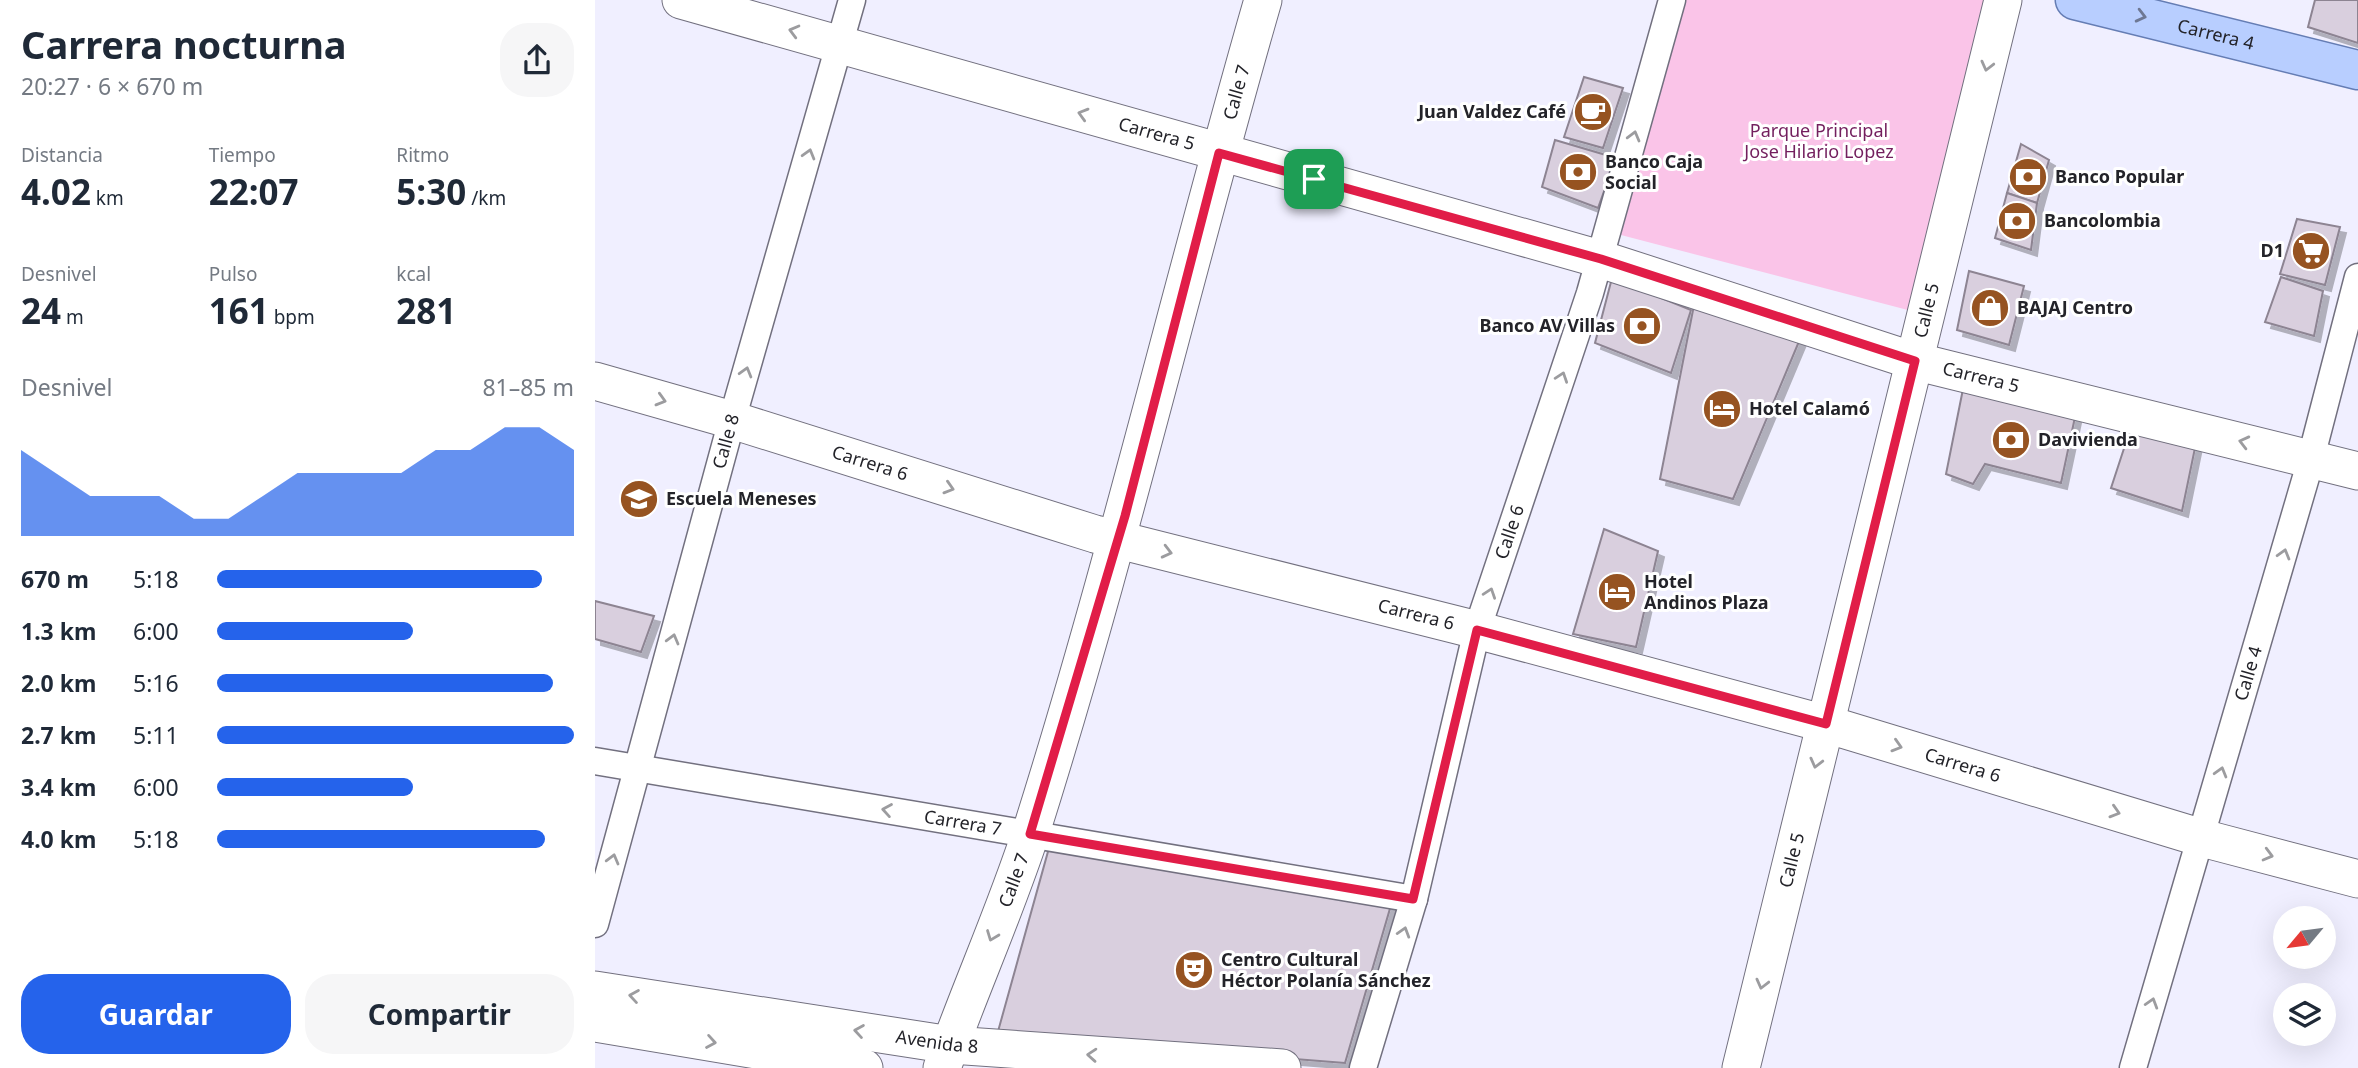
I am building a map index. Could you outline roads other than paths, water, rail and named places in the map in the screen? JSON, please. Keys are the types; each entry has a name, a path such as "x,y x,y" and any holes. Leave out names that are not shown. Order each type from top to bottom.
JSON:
{"main road":[{"name":"Carrera 4","path":"2075,0 2358,70"}],"street":[{"name":"Carrera 5","path":"681,0 1601,259 1915,361 2358,471"},
{"name":"Calle 8","path":"595,925 732,420 852,0"},
{"name":"Calle 7","path":"946,1056 1030,834 1118,540 1219,153 1263,0"},
{"name":"Calle 6","path":"1363,1068 1413,899 1477,630 1601,259 1672,0"},
{"name":"Calle 5","path":"1741,1068 2003,0"},
{"name":"Calle 4","path":"2133,1068 2311,459 2358,277"},
{"name":"Carrera 6","path":"595,381 732,420 1118,540 1477,630 1826,724 2201,838 2358,879"},
{"name":"Carrera 7","path":"595,761 1413,899"},
{"name":"Avenida 8","path":"595,990 946,1056 1282,1068"},
{"path":"595,1023 864,1068"}],"place":[{"name":"Juan Valdez Café","path":"1593,112"},
{"name":"Banco Caja Social","path":"1578,172"},
{"name":"Banco Popular","path":"2028,177"},
{"name":"Bancolombia","path":"2017,221"},
{"name":"D1","path":"2311,251"},
{"name":"BAJAJ Centro","path":"1990,308"},
{"name":"Banco AV Villas","path":"1642,326"},
{"name":"Hotel Calamó","path":"1722,409"},
{"name":"Davivienda","path":"2011,440"},
{"name":"Escuela Meneses","path":"639,499"},
{"name":"Hotel Andinos Plaza","path":"1617,592"},
{"name":"Centro Cultural Héctor Polanía Sánchez","path":"1194,970"}],"park label":[{"name":"Parque Principal Jose Hilario Lopez","path":"1819,141"}]}
